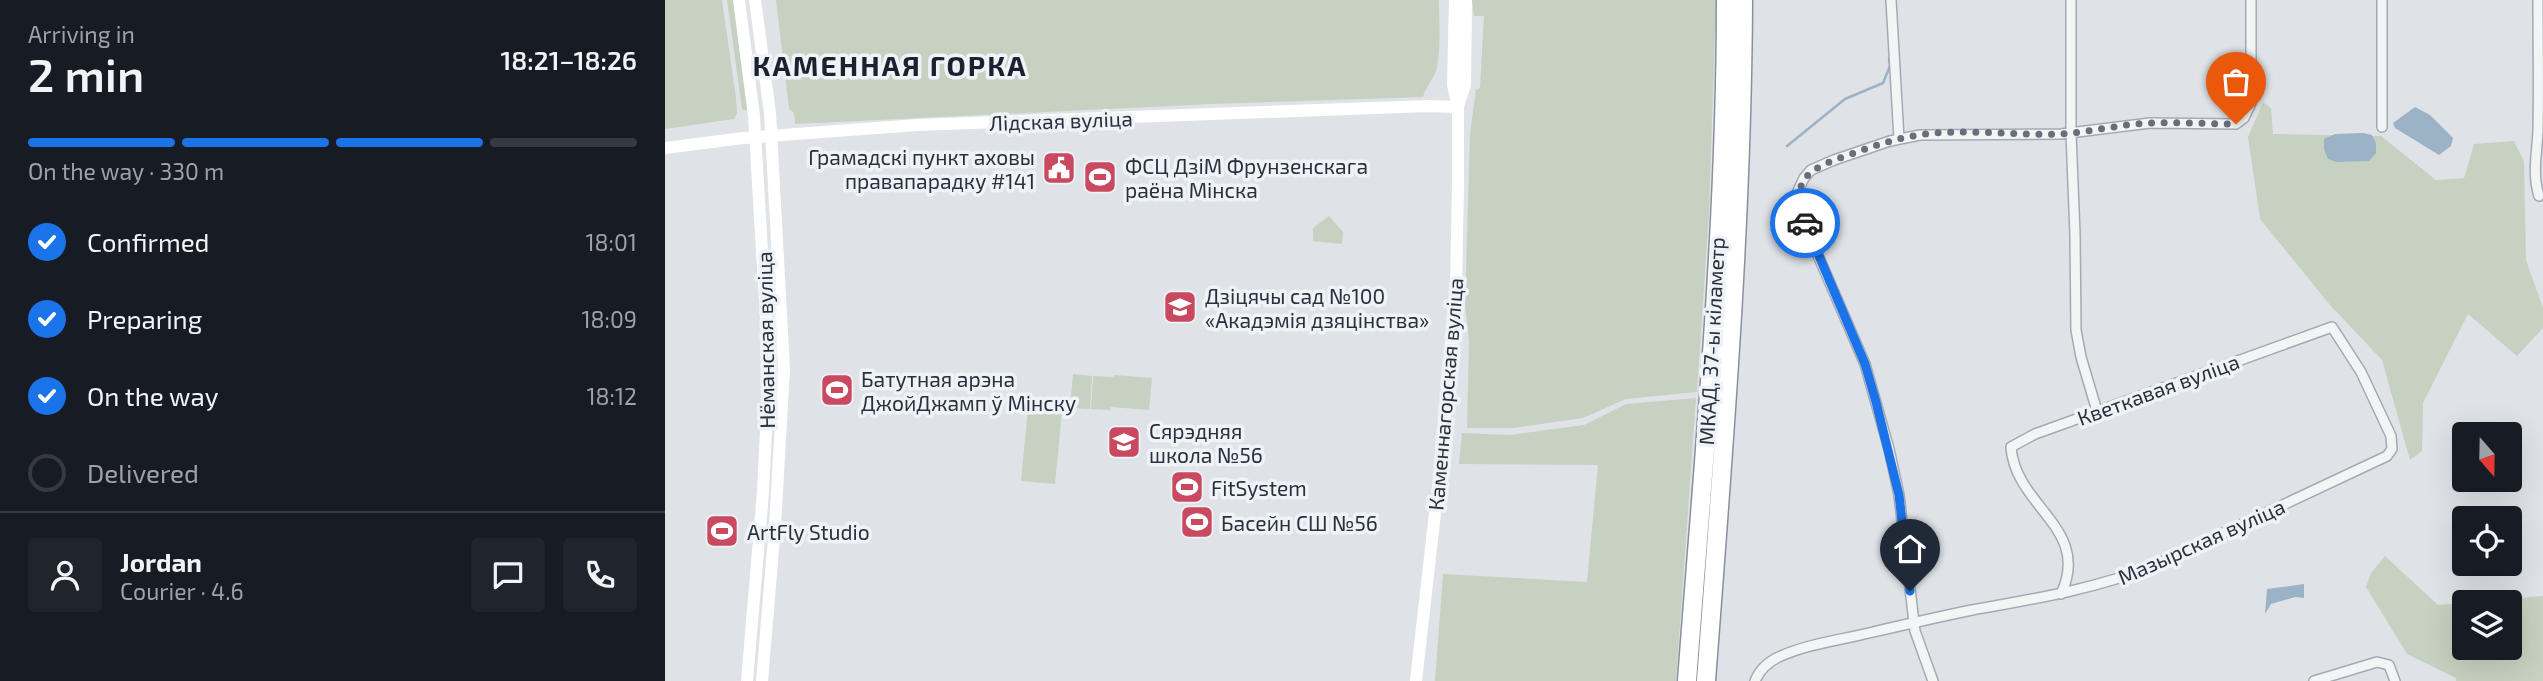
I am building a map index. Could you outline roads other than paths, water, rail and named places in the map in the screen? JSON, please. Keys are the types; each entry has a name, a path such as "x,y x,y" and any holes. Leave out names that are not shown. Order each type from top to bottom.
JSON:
{"highway":[{"name":"МКАД, 37-ы кіламетр","path":"1687,681 1721,164 1725,0"},
{"name":"МКАД, 37-ы кіламетр","path":"1706,681 1724,452 1735,260 1743,87 1743,0"}],"main road":[{"name":"Нёманская вуліца","path":"739,0 756,138 773,433 775,526 762,681"},
{"name":"Нёманская вуліца","path":"747,681 773,433 784,369 772,136 755,0"},
{"name":"Каменнагорская вуліца","path":"1416,681 1440,468 1456,287 1458,107 1453,85 1455,0"},
{"name":"Каменнагорская вуліца","path":"1458,107 1465,85 1466,0"},
{"name":"Лідская вуліца","path":"665,148 772,136 917,125 1458,107"}],"street":[{"path":"1891,0 1899,139"},
{"path":"2071,0 2076,330 2081,358 2097,411"},
{"path":"1933,681 1914,622 1899,495 1889,449 1865,364 1799,206 1798,191 1804,178 1811,170 1834,160 1899,139 1941,133 2240,121 2251,103 2251,0"},
{"path":"2382,0 2382,127"},
{"path":"2538,0 2538,134 2535,162 2536,188 2539,195"},
{"name":"Кветкавая вуліца","path":"2061,594 2070,565 2066,548 2053,524 2018,476 2012,461 2011,447 2035,434 2332,327 2349,351 2380,411 2391,436 2392,449"},
{"name":"Мазырская вуліца","path":"1755,681 1768,663 1795,651 1914,622 2061,594 2119,579 2153,566 2387,456 2392,449"},
{"path":"2314,681 2377,662 2389,665 2395,681"}],"water":[{"path":"2415,107 2430,115 2453,138 2451,146 2439,155 2395,128 2393,123"},
{"path":"2335,134 2372,135 2376,143 2376,153 2369,161 2337,162 2328,159 2324,139"},
{"path":"2304,584 2304,598 2295,597 2271,604 2265,614 2267,589"}],"waterway":[{"path":"1787,146 1845,99 1883,83 1890,66 1889,58"}],"place":[{"name":"Грамадскі пункт аховы правапарадку #141","path":"1059,168"},
{"name":"ФСЦ ДзіМ Фрунзенскага раёна Мінска","path":"1100,177"},
{"name":"Дзіцячы сад №100 «Акадэмія дзяцінства»","path":"1180,307"},
{"name":"Батутная арэна ДжойДжамп ў Мінску","path":"837,390"},
{"name":"Сярэдняя школа №56","path":"1124,442"},
{"name":"FitSystem","path":"1187,487"},
{"name":"Басейн СШ №56","path":"1197,522"},
{"name":"ArtFly Studio","path":"722,531"}],"district":[{"name":"КАМЕННАЯ ГОРКА","path":"890,65"}]}
